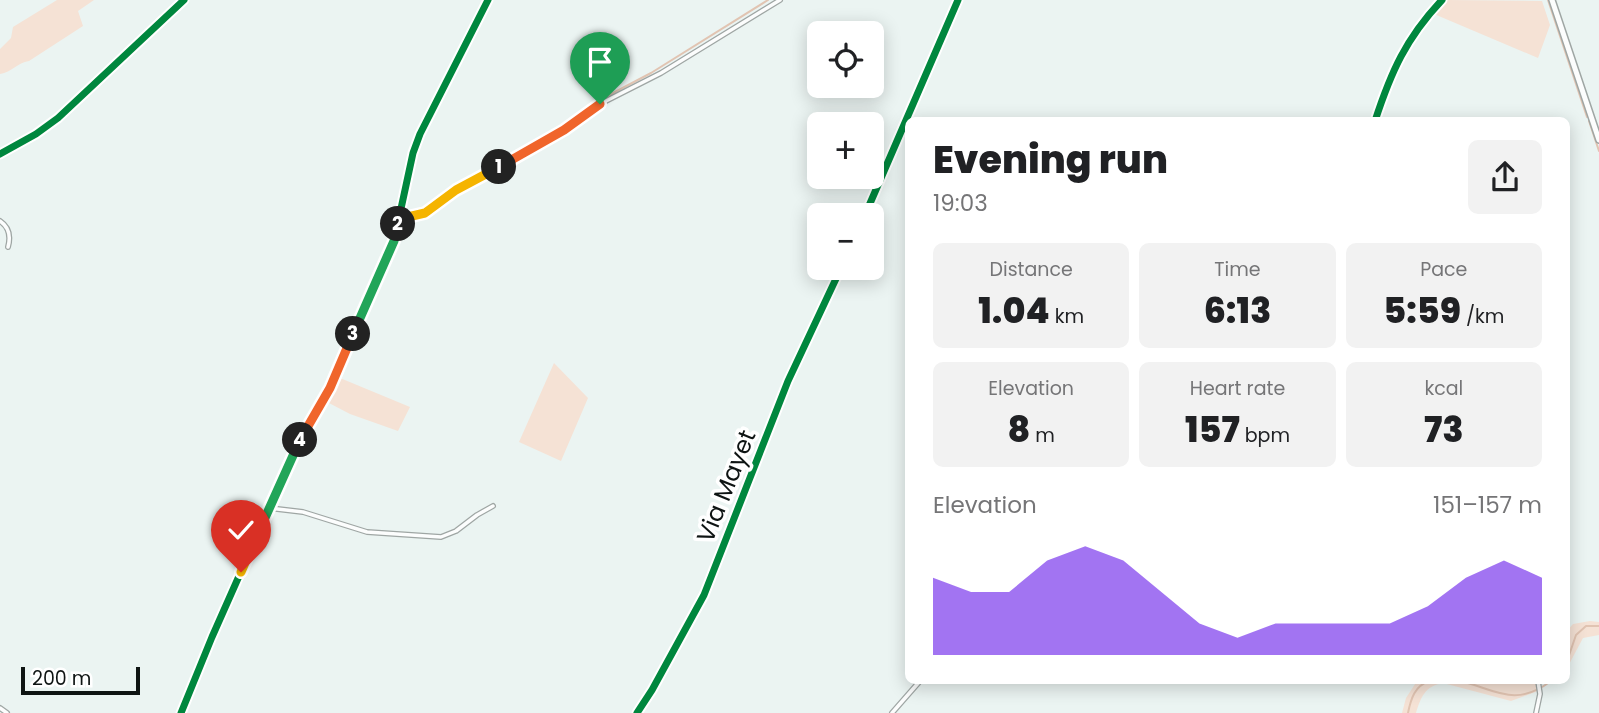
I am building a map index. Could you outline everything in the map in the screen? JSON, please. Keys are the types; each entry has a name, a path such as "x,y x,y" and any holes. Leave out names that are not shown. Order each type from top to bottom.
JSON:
{"street":[{"path":"0,154 58,118 184,0"},
{"path":"181,713 298,443 334,379 394,241 413,153 488,0"},
{"path":"399,219 425,213 456,190 556,135 600,104 661,73 780,0"},
{"path":"907,117 958,0"},
{"path":"1376,117 1398,58 1410,37 1442,0"},
{"path":"1552,0 1599,140"},
{"path":"870,203 905,123"},
{"path":"0,221 7,227 10,237 8,247"},
{"name":"Via Mayet","path":"637,713 705,595 788,381 835,280"},
{"path":"269,508 303,512 367,532 441,537 456,531 477,514 493,506"},
{"path":"892,713 917,684"},
{"path":"1536,713 1541,689 1539,684"},
{"path":"0,708 7,713"}],"shaded area":[{"path":"57,0 94,0 78,11 83,26 29,61 0,74 0,49 11,38 13,27"},
{"path":"1448,0 1542,1 1550,25 1538,58 1434,14"},
{"path":"554,363 588,398 561,461 519,442"},
{"path":"340,378 410,407 398,431 350,414 327,402"},
{"path":"1599,622 1599,635 1583,638 1570,662 1570,627 1573,624"},
{"path":"1415,684 1440,684 1425,693 1416,713 1402,713 1406,698"},
{"path":"1447,684 1536,684 1538,691 1511,701"}],"waterway":[{"path":"481,175 596,102 651,73 768,0"},
{"path":"1548,0 1587,117"},
{"path":"1589,121 1599,151"},
{"path":"418,213 451,190 473,179"},
{"path":"403,215 413,214"},
{"path":"1570,652 1576,635 1586,626 1599,626"},
{"path":"1408,713 1414,693 1424,684"},
{"path":"1470,684 1516,695 1527,694 1546,684"}],"cycle path":[{"path":"0,154 58,118 184,0"},
{"path":"181,713 298,443 330,388 394,241 413,153 420,134 488,0"},
{"path":"907,117 958,0"},
{"path":"1376,117 1401,56 1429,14 1442,0"},
{"path":"870,203 905,123"},
{"path":"637,713 704,595 788,381 835,280"}],"route":[{"path":"241,572 298,443 330,388 394,241 399,219 425,213 456,190 547,141 600,104"}]}
